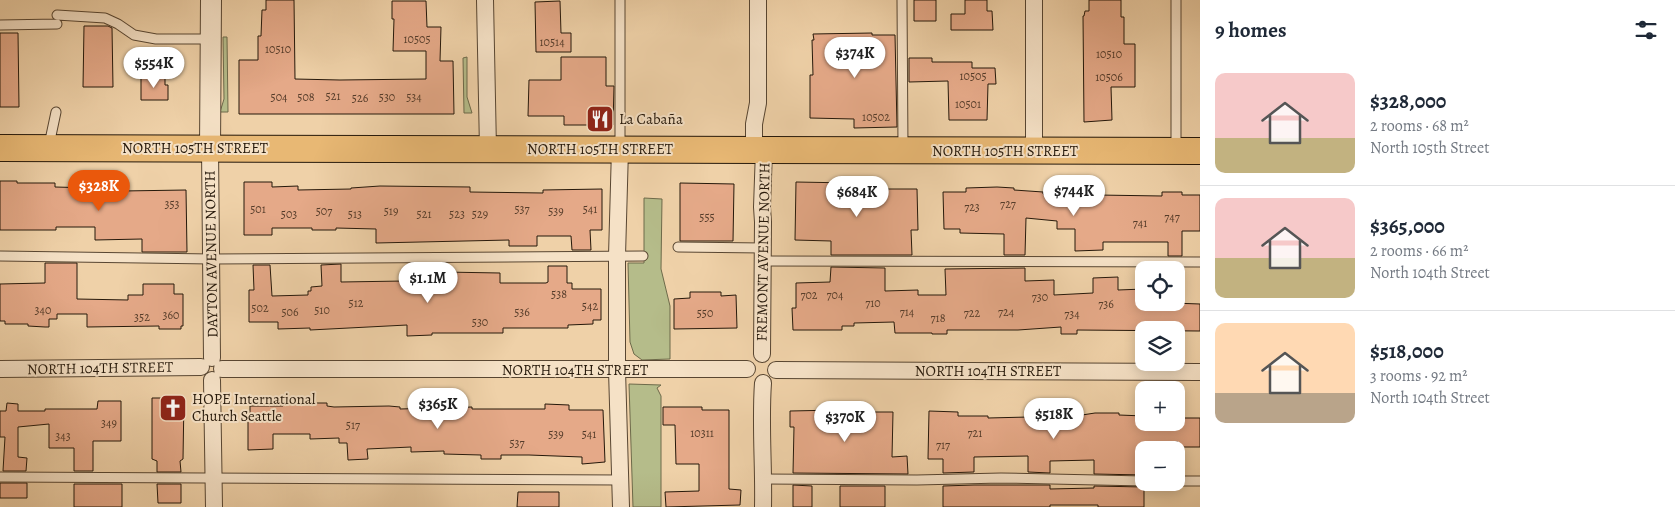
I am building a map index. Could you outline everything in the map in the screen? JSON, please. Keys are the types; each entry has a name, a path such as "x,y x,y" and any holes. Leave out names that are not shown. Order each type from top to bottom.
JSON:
{"main road":[{"name":"NORTH 105TH STREET","path":"0,148 1188,151"}],"street":[{"name":"DAYTON AVENUE NORTH","path":"211,0 210,148 214,507"},
{"path":"485,0 488,149"},
{"name":"FREMONT AVENUE NORTH","path":"758,0 758,103 754,124 759,150 762,207 762,354"},
{"path":"1034,0 1034,151"},
{"path":"620,150 617,256 617,370 622,507"},
{"path":"762,354 772,359 776,370 770,380 756,382 749,376 747,369 750,359 762,354"},
{"name":"NORTH 104TH STREET","path":"0,369 747,369"},
{"name":"NORTH 104TH STREET","path":"776,370 1200,372"},
{"path":"763,382 761,405 764,479 763,507"}],"lane":[{"path":"620,0 620,150"},
{"path":"902,0 903,150"},
{"path":"1176,0 1188,151"},
{"path":"0,25 57,19 105,18 134,35 156,38 211,38"},
{"path":"49,148 56,112"},
{"path":"678,247 763,255 1200,262"},
{"path":"0,256 212,259 643,256"},
{"path":"0,477 621,480"},
{"path":"764,479 917,480 1001,478 1135,480"},
{"path":"1185,481 1200,481"}],"green space":[{"path":"223,37 227,37 228,112 220,112 224,99"},
{"path":"467,57 467,97 472,113 464,113 463,58"},
{"path":"644,198 662,199 661,269 670,306 670,359 642,360 634,354 630,342 628,263 644,263"},
{"path":"629,384 661,385 657,388 661,396 661,507 633,507"}],"building":[{"path":"266,0 294,0 295,79 340,80 426,79 426,51 393,51 394,19 392,19 392,1 426,1 427,27 441,27 440,61 453,61 454,114 239,114 239,60 258,60 258,36 261,36 262,10 266,10"},
{"path":"914,0 936,0 936,21 914,21"},
{"path":"965,0 987,0 987,11 992,11 993,30 951,30 951,14 965,14"},
{"path":"1089,0 1121,0 1121,17 1124,17 1124,44 1135,44 1135,87 1111,87 1112,120 1084,122 1083,16 1085,11 1089,11"},
{"path":"560,1 561,33 571,33 571,52 536,52 535,2"},
{"path":"84,26 108,26 112,28 113,87 83,87"},
{"path":"0,33 18,33 19,107 0,107"},
{"path":"872,33 872,35 895,35 897,127 854,128 854,119 810,118 810,75 813,75 813,34"},
{"path":"561,57 606,57 606,86 614,86 613,125 564,125 564,116 528,116 529,80 561,80"},
{"path":"909,58 932,58 932,62 972,62 972,68 995,68 996,84 988,84 987,120 949,120 948,81 909,82"},
{"path":"141,77 165,78 165,85 168,85 168,100 141,100"},
{"path":"0,181 55,183 55,187 94,188 94,181 122,182 122,191 186,190 187,252 142,252 142,239 95,240 95,227 56,227 56,230 0,230"},
{"path":"244,182 272,182 272,187 298,186 298,190 351,189 380,186 470,187 470,192 543,193 543,190 602,189 602,230 590,230 591,250 572,250 571,236 537,236 537,246 509,246 509,240 376,243 376,229 336,228 336,230 312,230 312,228 272,228 272,235 244,235"},
{"path":"796,182 851,183 851,189 917,189 918,230 911,230 912,255 831,255 831,241 795,240"},
{"path":"680,183 734,184 733,241 680,241"},
{"path":"997,187 1043,192 1043,194 1069,194 1069,198 1097,198 1098,195 1162,196 1162,192 1182,192 1182,195 1200,195 1200,231 1182,231 1182,256 1168,256 1168,242 1103,242 1103,250 1075,251 1075,229 1057,229 1057,221 1026,218 1025,255 1004,255 1004,234 960,233 960,229 944,229 943,192 966,192 966,188"},
{"path":"45,263 77,263 77,299 128,300 128,295 143,295 143,284 174,284 174,294 183,294 183,326 181,326 181,329 159,329 159,326 87,327 87,314 57,314 57,319 49,319 49,327 28,326 28,324 5,324 5,321 0,321 0,284 45,283"},
{"path":"341,264 341,282 404,281 404,287 443,287 443,272 500,273 500,283 546,283 548,282 548,266 567,266 567,283 572,283 572,289 601,289 601,320 593,320 593,324 568,325 568,328 503,328 503,333 432,333 432,335 407,336 407,325 310,330 310,328 278,329 278,322 249,322 249,290 254,290 253,265 270,265 272,296 308,295 311,287 322,286 321,265"},
{"path":"831,267 885,268 885,291 918,290 918,295 946,295 945,269 1025,268 1025,281 1054,280 1054,295 1093,293 1093,278 1118,277 1118,290 1135,289 1135,311 1185,311 1185,303 1200,304 1200,331 1185,331 1185,321 1135,321 1135,330 1077,330 1077,334 1061,334 1061,327 1018,330 947,330 947,334 895,333 894,322 854,323 854,326 842,326 842,330 793,330 792,308 796,308 796,283 830,282"},
{"path":"690,292 721,292 721,296 736,295 737,328 674,329 674,299 690,298"},
{"path":"152,398 184,398 181,472 157,472 157,461 152,459"},
{"path":"98,401 121,401 121,441 93,441 93,471 74,471 74,448 49,448 49,424 18,427 18,457 27,458 26,471 3,471 5,437 0,437 0,411 6,411 7,403 18,404 18,411 45,411 45,409 97,409"},
{"path":"283,403 327,403 327,406 334,407 389,406 400,407 400,409 472,407 472,409 545,409 545,404 569,405 569,410 603,410 605,462 582,464 582,457 529,455 501,455 501,459 481,459 481,455 444,454 444,451 411,452 411,447 367,449 368,459 348,460 347,443 339,443 339,438 310,439 310,434 273,434 273,449 248,450 248,416 250,416 250,406 283,406"},
{"path":"663,407 702,407 702,410 729,410 729,489 741,490 740,505 666,507 665,492 699,491 699,464 676,464 675,425 663,425"},
{"path":"838,410 846,412 893,412 892,457 907,456 908,474 793,473 794,427 790,427 790,411"},
{"path":"929,411 958,412 958,416 988,416 988,418 1029,417 1035,414 1082,412 1082,415 1119,413 1119,415 1135,416 1135,431 1185,431 1185,418 1200,418 1200,447 1185,447 1185,441 1135,441 1135,475 1094,474 1094,460 1050,461 1050,473 1028,472 1028,456 974,457 974,472 943,473 943,459 928,459"},
{"path":"0,483 27,483 27,498 0,498"},
{"path":"74,484 122,484 122,507 74,507"},
{"path":"157,484 181,484 181,503 158,503"},
{"path":"793,485 812,486 812,507 793,507"},
{"path":"1050,485 1050,489 1094,488 1094,486 1135,487 1135,491 1144,491 1144,507 1050,505 1050,507 943,507 943,486"},
{"path":"840,486 885,486 885,507 840,507"},
{"path":"518,492 559,492 559,507 517,507"}],"place":[{"name":"La Cabaña","path":"600,119"},
{"name":"HOPE International Church Seattle","path":"173,408"}]}
